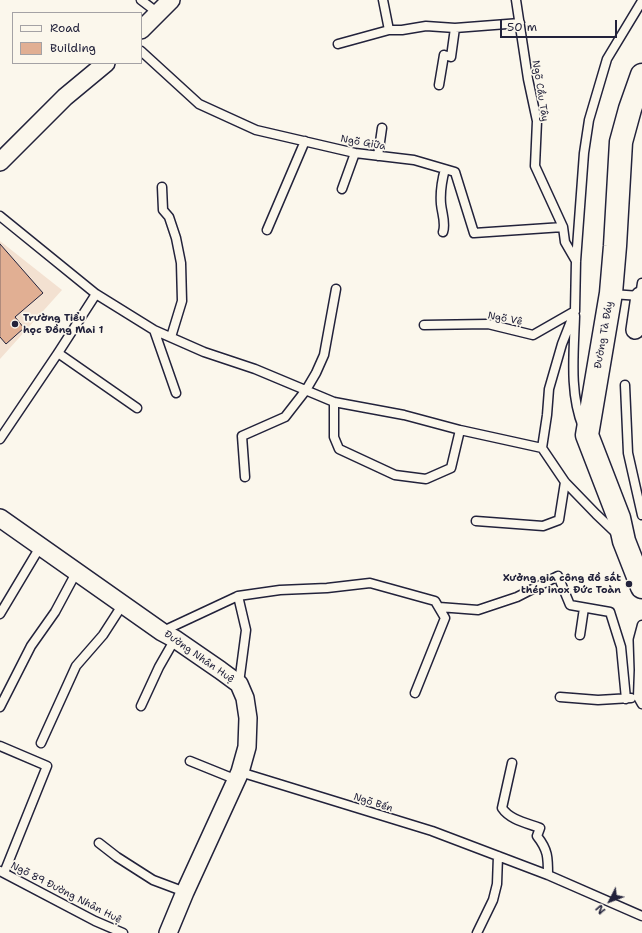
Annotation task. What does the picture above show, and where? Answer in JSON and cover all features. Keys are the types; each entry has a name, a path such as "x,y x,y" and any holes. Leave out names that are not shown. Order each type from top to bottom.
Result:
{"street":[{"path":"142,29 171,0"},
{"path":"0,162 65,98 105,64"},
{"name":"Đường Tà Đáy","path":"587,435 611,294 621,142 630,109 642,75"},
{"path":"635,330 641,299"},
{"path":"587,435 619,518 624,541 642,587"},
{"name":"Đường Nhân Huệ","path":"0,518 220,670 238,684 244,698 248,718 247,747 238,776 168,933"}],"lane":[{"path":"141,0 158,13"},
{"path":"383,0 389,30"},
{"name":"Ngõ Cầu Tây","path":"516,0 528,79 537,121 535,166 563,228 565,242 576,261"},
{"path":"587,435 578,414 574,395 576,261 588,120 608,59 642,1"},
{"path":"338,44 389,30 402,30 426,26 455,28 520,23"},
{"path":"439,85 444,55 451,57 455,28"},
{"name":"Ngõ Giữa","path":"142,52 199,104 256,130 356,153 414,160 455,172 474,232 563,228"},
{"path":"378,156 382,128"},
{"path":"267,230 305,141"},
{"path":"342,189 356,153"},
{"path":"443,232 445,226 441,195 445,169"},
{"path":"162,186 163,210 169,217 176,238 181,263 182,301 171,337"},
{"path":"0,216 96,294 154,330 204,352 255,369 334,402 404,415 460,430 542,448 566,482 624,541"},
{"path":"245,477 242,436 285,417 306,390 324,355 336,289"},
{"path":"0,439 96,294"},
{"path":"611,294 641,299"},
{"path":"542,448 549,388 562,344 575,311"},
{"name":"Ngõ Vệ","path":"424,325 488,324 533,336 575,311"},
{"path":"154,330 176,393"},
{"path":"58,353 137,408"},
{"path":"625,385 628,453 642,515"},
{"path":"334,402 334,437 339,449 395,475 426,479 450,468 460,430"},
{"path":"476,521 543,526 559,520 566,482"},
{"path":"0,614 40,546"},
{"path":"0,707 31,646 55,612 77,571"},
{"path":"439,608 478,610 517,597 558,576 570,605 610,612 621,647 626,699"},
{"path":"141,706 159,667 169,635 238,596 280,590 327,588 370,583 435,601 445,618 415,693"},
{"path":"238,596 246,630 238,684"},
{"path":"41,743 76,666 103,635 123,604"},
{"path":"580,635 584,608"},
{"path":"560,697 598,700 640,700 638,640 642,625"},
{"path":"0,746 47,766 2,872"},
{"name":"Ngõ Bến","path":"190,761 432,831 548,875 642,916"},
{"path":"512,764 502,808 506,814 521,822 540,828 536,836 544,845 547,854 548,875"},
{"path":"99,843 117,857 153,880 185,892"},
{"path":"477,933 493,900 497,884 498,856"},
{"name":"Ngõ 89 Đường Nhân Huệ","path":"2,872 95,921 123,933"}],"shaded area":[{"name":"Trường Tiểu học Đồng Mai 1","path":"0,241 62,290 0,359"}],"building":[{"path":"0,244 43,293 15,317 24,328 6,344 0,337"}],"place":[{"name":"Trường Tiểu học Đồng Mai 1","path":"15,324"},
{"name":"Xưởng gia công đồ sắt thép inox Đức Toàn","path":"629,584"}]}
